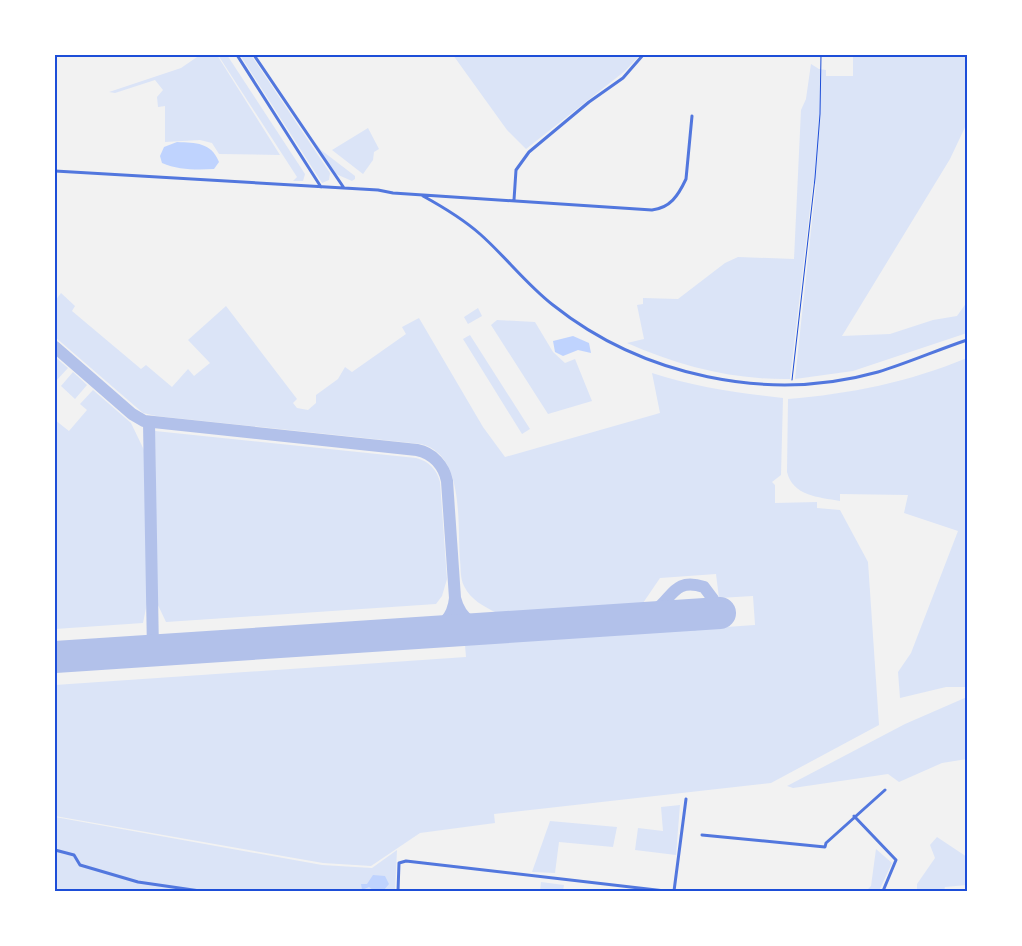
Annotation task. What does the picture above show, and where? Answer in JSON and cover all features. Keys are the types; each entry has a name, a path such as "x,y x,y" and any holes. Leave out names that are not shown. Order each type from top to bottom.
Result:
{"street":[{"path":"237,55 321,188"},
{"path":"254,55 344,188"},
{"path":"514,200 516,170 529,152 589,102 623,78 644,55"},
{"path":"55,171 344,188 420,195 652,210 665,207 673,202 686,179 692,116"},
{"path":"420,195 465,221 506,258 540,294 573,320 612,343 664,365 694,373 744,382 792,384 838,380 877,372 967,340"},
{"path":"702,836 825,848 826,844 854,816 885,790"},
{"path":"674,891 686,799"},
{"path":"854,816 896,860 884,891"},
{"path":"55,850 74,855 80,865 138,882 200,891"},
{"path":"398,891 399,863 406,861 665,891"}],"path":[{"path":"792,384 815,183 820,114 821,55"}],"shaded area":[{"path":"200,55 217,55 280,155 219,154 212,143 200,140 165,142 165,106 158,107 157,97 163,90 155,80 115,93 109,92 181,68"},
{"path":"218,55 227,55 305,174 303,181 293,181 297,177"},
{"path":"240,55 251,55 330,173 329,180 322,183"},
{"path":"453,55 640,55 625,71 526,149 507,130"},
{"path":"853,55 967,55 967,123 950,159 842,336 890,334 933,320 957,316 967,302 967,333 853,371 795,379 816,184 813,183 790,379 748,377 707,370 686,365 627,343 644,339 637,305 643,304 643,298 678,299 725,263 738,257 794,259 801,110 806,99 811,64 819,69 826,70 826,76 853,76"},
{"path":"368,128 379,149 374,152 373,160 363,174 332,150"},
{"path":"308,133 321,150 355,176 355,179 352,181 336,174"},
{"path":"61,293 75,306 72,311 141,369 146,365 172,387 188,369 194,376 210,363 188,340 226,306 297,399 293,403 297,408 308,410 316,403 316,395 338,379 345,367 352,372 406,334 402,327 419,318 483,427 505,457 660,413 652,373 717,389 783,398 781,475 772,482 775,485 775,503 817,502 817,508 840,510 868,562 879,725 771,783 494,814 495,823 420,833 371,866 323,863 55,816 55,685 466,657 465,645 755,625 753,596 719,598 716,574 660,578 643,603 497,613 474,599 463,583 456,492 452,476 445,462 435,451 421,444 156,416 143,413 55,337 55,301"},
{"path":"478,308 482,316 468,324 464,317"},
{"path":"497,320 535,322 553,352 565,363 575,359 592,401 548,414 491,325"},
{"path":"470,335 530,429 522,434 463,339"},
{"path":"55,357 68,368 55,382"},
{"path":"967,358 967,687 946,687 900,698 898,672 911,653 958,531 904,513 908,495 840,494 840,501 801,491 790,480 787,472 788,399 834,394 879,386 923,374"},
{"path":"73,372 87,385 75,399 61,386"},
{"path":"93,390 131,423 144,450 147,603 143,623 55,629 55,420 69,431 87,410 80,404"},
{"path":"155,431 416,458 425,461 435,470 440,482 447,579 442,596 436,604 166,622 157,603"},
{"path":"967,697 967,759 942,763 899,782 888,774 793,788 787,786 905,724"},
{"path":"680,805 676,855 635,850 638,828 663,831 661,807"},
{"path":"55,817 322,865 372,868 397,850 395,891 55,891"},
{"path":"550,821 617,827 613,847 559,842 555,873 532,872"},
{"path":"937,837 967,857 967,885 945,887 944,891 917,891 917,884 935,858 930,845"},
{"path":"876,849 892,863 879,891 866,891 871,886"},
{"path":"541,882 564,885 563,891 540,891"}],"water":[{"path":"177,142 197,143 207,147 216,155 219,162 214,169 181,168 162,163 160,156 164,147"},
{"path":"573,336 589,343 591,353 578,350 563,356 555,352 553,341"},
{"path":"373,875 385,876 389,884 384,890 373,890 369,887 362,890 361,884 367,884"}],"taxiway":[{"path":"55,347 132,414 144,421 417,450 433,457 446,475 455,598 458,606 461,613 471,622 484,627 500,628"},
{"path":"149,423 153,651"},
{"path":"636,619 652,612 675,590 686,585 704,587 713,599 711,615 701,623 690,624 665,617"},
{"path":"423,633 441,625 449,617 455,598"}],"runway":[{"path":"55,657 720,613"}]}
